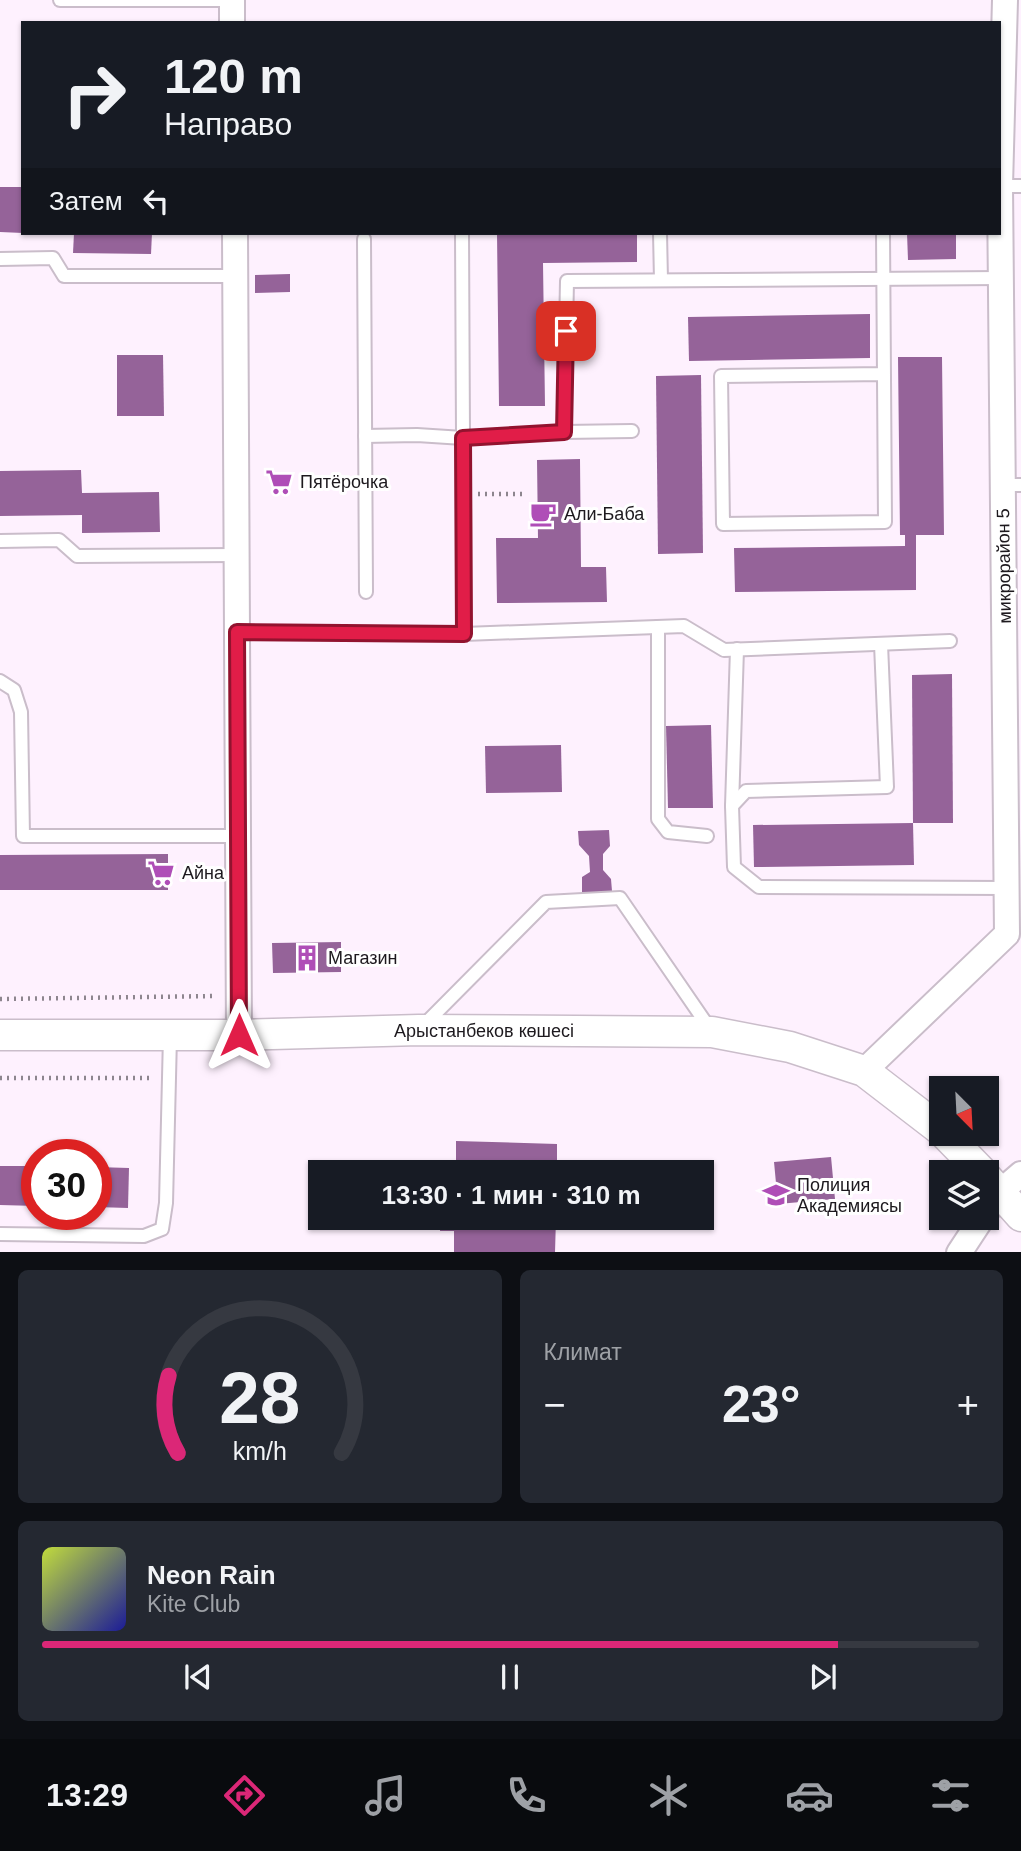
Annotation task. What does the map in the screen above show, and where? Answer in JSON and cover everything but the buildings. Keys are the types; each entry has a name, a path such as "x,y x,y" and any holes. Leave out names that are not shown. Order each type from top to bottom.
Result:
{"street":[{"path":"232,0 232,21"},
{"name":"микрорайон 5","path":"1001,140 1004,0"},
{"path":"235,235 239,1035"},
{"name":"микрорайон 5","path":"864,1071 1014,933 1007,888 1013,751 1008,597 1012,485 1001,235"},
{"name":"Арыстанбеков көшесі","path":"0,1035 239,1035 419,1030 712,1032 790,1047 864,1071 929,1122"},
{"name":"Арыстанбеков көшесі","path":"956,1146 971,1160"},
{"name":"Арыстанбеков көшесі","path":"999,1189 1021,1216"},
{"path":"959,1252 974,1230"}],"lane":[{"path":"60,0 232,0"},
{"path":"1001,186 1021,186"},
{"path":"462,235 464,634"},
{"path":"660,235 661,280"},
{"path":"883,235 884,279 885,522 723,524 721,376 884,374"},
{"path":"364,239 366,592"},
{"path":"0,259 53,258 64,276 236,276"},
{"path":"564,432 567,281 1001,278"},
{"path":"365,436 463,438 632,430"},
{"path":"0,541 59,540 77,556 236,555"},
{"path":"237,632 464,634 684,626 724,649 950,641"},
{"path":"658,627 658,819 668,832 708,836"},
{"path":"732,806 746,791 887,788 881,644"},
{"path":"737,649 732,806 734,867 759,887 1007,888"},
{"path":"0,681 14,690 21,712 23,836 238,836"},
{"path":"419,1030 546,902 620,898 712,1032"},
{"path":"0,1234 144,1236 162,1229 166,1203 170,1035"}],"path":[{"path":"463,493 523,494"},
{"path":"0,999 239,996"},
{"path":"0,1078 169,1078"}],"place":[{"name":"Пятёрочка","path":"279,482"},
{"name":"Али-Баба","path":"543,514"},
{"name":"Айна","path":"161,873"},
{"name":"Магазин","path":"307,958"},
{"name":"Полиция Академиясы","path":"776,1195"}],"route":[{"path":"239,1035 237,632 464,634 463,438 564,432 566,331"}]}
